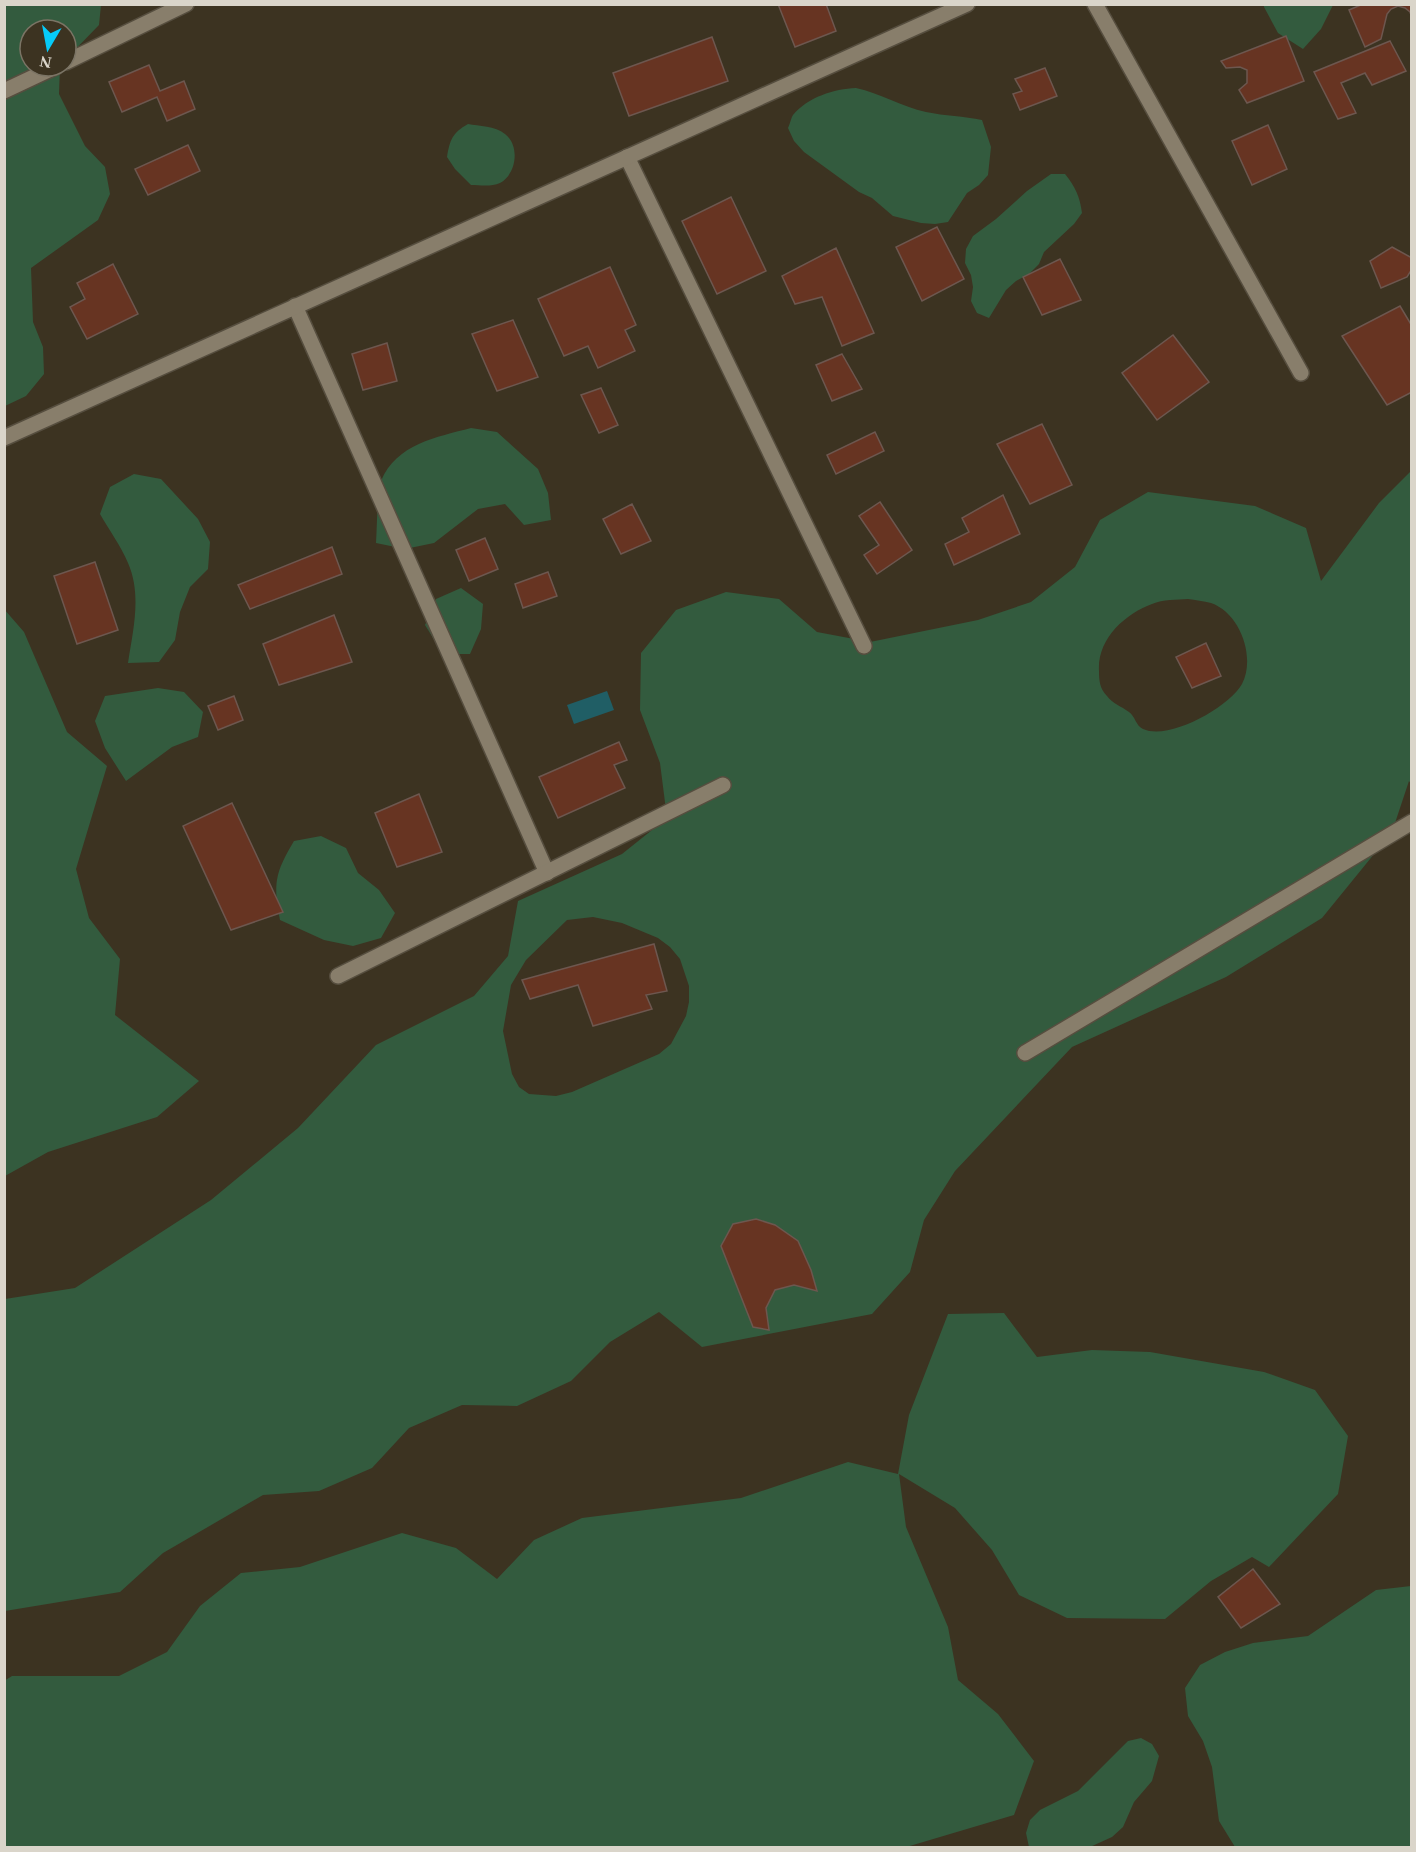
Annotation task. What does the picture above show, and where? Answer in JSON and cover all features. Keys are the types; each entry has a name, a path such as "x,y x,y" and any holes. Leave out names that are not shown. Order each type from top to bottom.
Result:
{"street":[{"path":"78,56 186,4"},
{"path":"4,438 968,4"},
{"path":"1095,4 1301,373"},
{"path":"4,91 32,78"},
{"path":"627,157 864,646"},
{"path":"295,306 547,873"},
{"path":"338,976 723,785"},
{"path":"1025,1053 1412,822"}],"green space":[{"path":"1264,4 1333,5 1321,29 1303,49 1278,33"},
{"path":"4,5 101,5 99,25 78,47 78,18 18,18 18,78 60,78 59,94 85,146 105,167 110,194 98,220 31,268 33,322 43,347 44,374 26,396 5,406"},
{"path":"856,88 917,110 982,120 991,147 988,175 967,193 948,222 921,223 893,216 872,198 859,192 804,152 794,141 788,128 793,115 806,103 822,95"},
{"path":"468,124 497,129 510,139 515,159 510,173 500,183 471,185 447,157 453,138"},
{"path":"1051,174 1065,174 1076,192 1082,213 1074,224 1044,252 1039,264 1006,290 989,318 977,313 971,301 973,287 971,275 965,263 966,249 973,236"},
{"path":"471,428 497,432 538,469 548,493 551,520 524,525 505,504 478,509 434,543 405,549 376,543 380,486 388,468 407,450 419,444"},
{"path":"1411,471 1411,784 1409,781 1392,832 1322,918 1226,977 1072,1047 955,1171 924,1220 910,1272 872,1314 702,1347 659,1312 610,1342 571,1381 517,1406 462,1405 409,1428 372,1468 319,1491 263,1495 163,1553 120,1592 5,1611 5,1299 75,1288 211,1200 298,1128 376,1045 474,996 508,956 518,901 622,854 667,818 660,763 640,710 641,653 676,610 726,592 779,599 817,632 870,642 978,620 1031,602 1075,567 1100,520 1148,492 1255,506 1306,528 1321,581 1379,503","holes":["1188,599 1211,603 1230,616 1243,637 1246,649 1246,673 1235,693 1212,712 1168,730 1143,729 1131,714 1112,701 1103,691 1099,671 1103,648 1115,629 1142,608 1161,601","593,917 622,923 658,938 670,947 680,959 689,986 686,1016 671,1044 659,1054 572,1092 556,1096 529,1094 519,1087 512,1074 503,1031 511,985 526,960 567,920"]},
{"path":"134,474 161,479 198,519 210,542 208,569 190,587 180,612 175,640 159,662 128,663 134,625 135,587 125,557 100,514 110,487"},
{"path":"461,588 483,604 481,629 470,654 443,654 425,625 436,599"},
{"path":"4,609 24,632 67,732 107,766 76,869 89,918 120,959 115,1015 199,1081 157,1117 48,1152 5,1176"},
{"path":"158,688 184,692 203,712 198,737 172,747 126,781 105,748 95,721 105,696"},
{"path":"321,836 346,848 358,873 379,890 395,913 381,938 353,946 324,940 280,920 276,887 279,870 294,841"},
{"path":"1004,1313 1037,1357 1092,1350 1150,1352 1264,1372 1315,1390 1348,1436 1338,1494 1269,1567 1252,1557 1211,1581 1165,1619 1067,1618 1019,1595 992,1550 955,1508 899,1474 906,1527 948,1627 958,1680 998,1714 1034,1761 1014,1815 903,1848 5,1847 4,1681 12,1676 119,1676 167,1652 200,1606 241,1573 300,1567 402,1533 456,1548 497,1579 534,1540 582,1518 741,1498 848,1462 898,1474 909,1415 948,1314"},
{"path":"1411,1586 1411,1847 1235,1847 1219,1821 1212,1767 1203,1741 1188,1716 1185,1688 1200,1665 1225,1652 1253,1643 1308,1636 1376,1590"},
{"path":"1141,1738 1152,1744 1159,1756 1152,1781 1134,1802 1123,1827 1112,1837 1090,1847 1029,1847 1026,1833 1030,1820 1040,1810 1078,1791 1128,1741"}],"water":[{"path":"607,691 614,710 574,724 567,705"}],"building":[{"path":"778,4 826,4 836,31 795,47"},
{"path":"1363,4 1412,4 1412,18 1410,12 1405,8 1398,6 1391,9 1387,14 1381,39 1365,47 1349,10"},
{"path":"1286,36 1304,81 1247,103 1239,90 1247,83 1247,70 1240,67 1226,68 1221,61"},
{"path":"712,37 728,81 629,116 613,73"},
{"path":"1390,41 1406,71 1372,85 1365,73 1341,83 1356,113 1338,119 1314,72"},
{"path":"149,65 160,91 184,81 195,109 167,121 157,97 122,112 109,82"},
{"path":"1045,68 1057,96 1020,110 1013,94 1022,91 1015,79"},
{"path":"1268,125 1287,169 1252,185 1232,141"},
{"path":"188,145 200,171 148,195 135,169"},
{"path":"731,197 766,271 717,294 682,221"},
{"path":"937,227 964,279 922,301 896,247"},
{"path":"1392,247 1412,258 1412,269 1407,277 1381,288 1370,261"},
{"path":"836,248 874,333 842,346 822,297 795,304 782,276"},
{"path":"1060,259 1081,300 1042,315 1023,277"},
{"path":"113,264 138,314 87,339 70,307 85,299 77,283"},
{"path":"610,267 636,325 625,330 635,351 598,368 588,346 564,356 538,299"},
{"path":"1400,306 1412,326 1412,392 1387,405 1342,336"},
{"path":"513,320 538,377 497,391 472,334"},
{"path":"1173,335 1209,382 1157,420 1122,373"},
{"path":"387,343 397,381 363,390 352,354"},
{"path":"842,354 862,389 832,401 816,365"},
{"path":"601,388 618,425 599,433 581,395"},
{"path":"1042,424 1072,485 1030,504 997,444"},
{"path":"875,432 884,451 836,474 827,455"},
{"path":"1003,495 1020,534 954,565 945,544 969,532 962,518"},
{"path":"880,502 912,550 877,574 864,555 879,545 859,516"},
{"path":"632,504 651,541 621,554 603,519"},
{"path":"485,538 498,569 469,581 456,550"},
{"path":"332,547 342,574 250,609 238,585"},
{"path":"95,562 118,630 77,644 54,576"},
{"path":"548,572 557,596 523,608 515,584"},
{"path":"334,615 352,662 279,685 263,644"},
{"path":"1206,643 1221,676 1192,688 1176,657"},
{"path":"234,696 243,720 218,730 208,706"},
{"path":"619,742 627,760 614,765 625,788 558,818 539,777"},
{"path":"419,794 442,852 397,867 375,813"},
{"path":"232,803 283,912 231,930 183,826"},
{"path":"654,944 667,991 646,995 652,1009 593,1026 578,985 530,999 522,980"},
{"path":"756,1219 775,1225 798,1241 811,1270 817,1291 794,1285 775,1290 766,1308 769,1330 753,1327 721,1246 733,1224"},
{"path":"1253,1569 1280,1604 1241,1628 1218,1597"}]}
